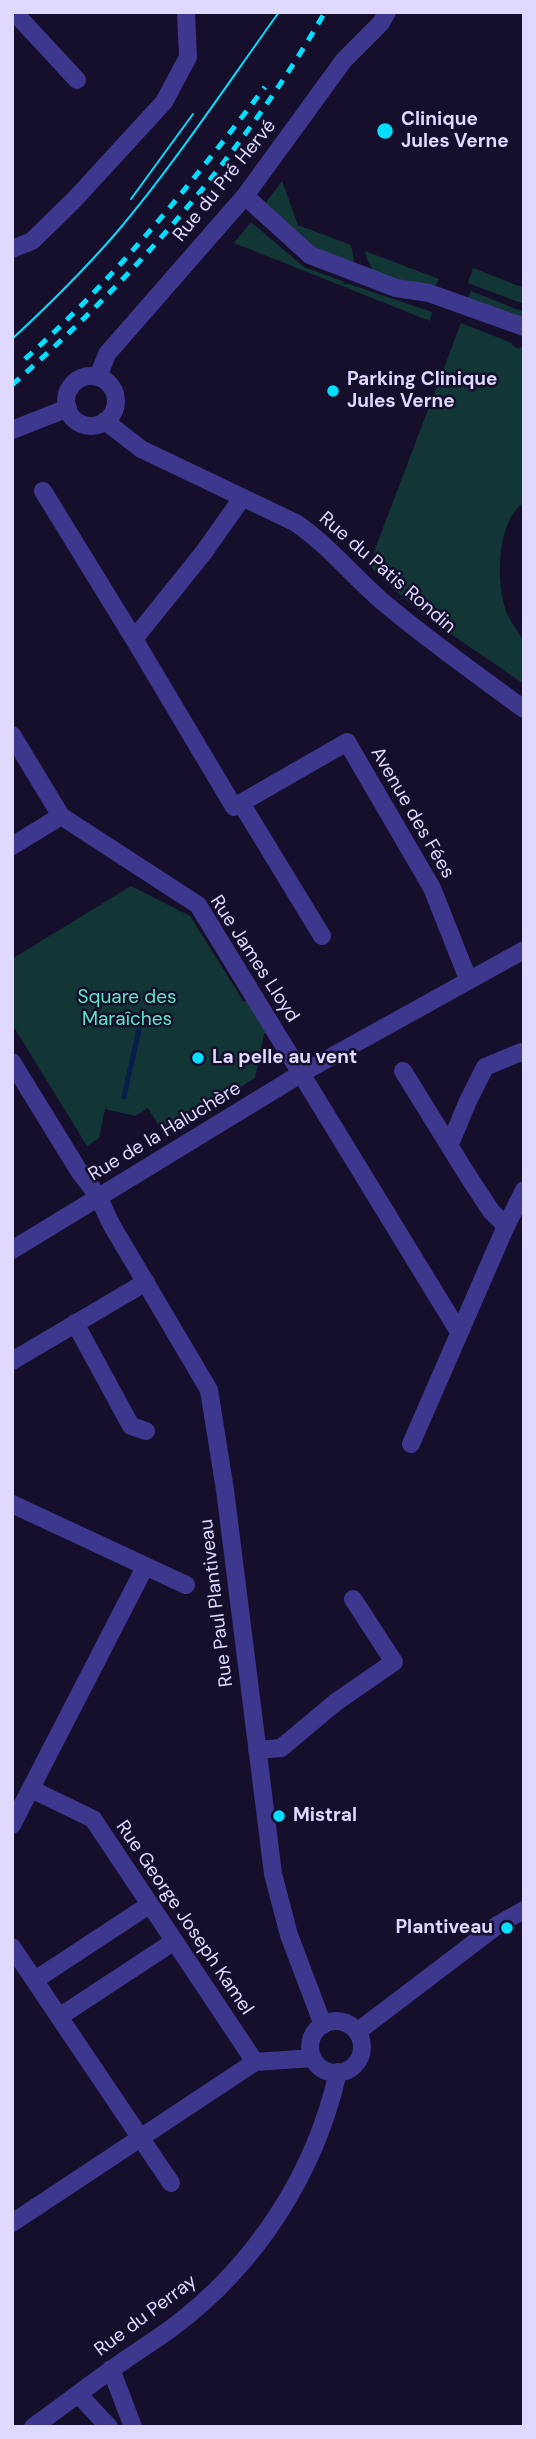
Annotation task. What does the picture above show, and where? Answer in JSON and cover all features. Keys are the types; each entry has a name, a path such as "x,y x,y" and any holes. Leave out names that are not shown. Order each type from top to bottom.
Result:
{"street":[{"path":"14,12 77,80"},
{"path":"12,249 32,241 163,102 188,57 186,12"},
{"name":"Rue du Pré Hervé","path":"98,377 107,354 245,196 344,60 381,23 387,12"},
{"path":"245,196 310,255 396,288 429,293 524,327"},
{"path":"98,377 110,385 115,395 114,410 105,421 96,425 85,425 73,417 68,408 67,396 72,386 81,379 98,377"},
{"path":"12,430 68,408"},
{"name":"Rue du Patis Rondin","path":"105,421 141,449 296,523 410,624 524,709"},
{"path":"43,491 234,807 241,803 322,936"},
{"path":"134,639 204,552 242,498"},
{"name":"Rue James Lloyd","path":"12,735 61,816 198,905 459,1332"},
{"name":"Avenue des Fées","path":"241,803 347,742 432,888 468,979"},
{"path":"12,846 61,816"},
{"name":"Rue de la Haluchère","path":"12,1250 302,1073 524,950"},
{"path":"450,1144 485,1067 524,1053"},
{"name":"Rue Paul Plantiveau","path":"12,1062 79,1171 98,1196 111,1224 209,1390 225,1490 273,1874 289,1935 323,2025"},
{"path":"403,1071 491,1211 506,1226"},
{"path":"411,1444 524,1190"},
{"path":"12,1361 146,1282"},
{"path":"75,1323 131,1426 146,1431"},
{"path":"12,1504 186,1585"},
{"path":"12,1825 145,1567"},
{"path":"257,1750 281,1748 336,1702 394,1662 353,1599"},
{"name":"Rue George Joseph Kamel","path":"32,1789 93,1819 255,2062"},
{"path":"35,1980 149,1905"},
{"path":"357,2032 499,1924 524,1910"},
{"path":"60,2017 173,1942"},
{"path":"12,1947 171,2183"},
{"path":"341,2022 357,2032 362,2045 359,2058 351,2068 338,2072 323,2069 313,2058 312,2038 323,2025 341,2022"},
{"path":"12,2223 255,2062 313,2058"},
{"name":"Rue du Perray","path":"33,2427 193,2311 241,2265 284,2206 307,2162 325,2122 338,2072"},
{"path":"111,2369 133,2427"},
{"path":"78,2394 109,2427"}],"green space":[{"path":"282,181 298,225 351,245 355,266 313,250 264,205"},
{"path":"251,222 304,267 345,282 344,284 432,312 430,321 234,243"},
{"path":"365,251 439,279 434,288 375,274"},
{"path":"473,268 524,288 524,304 468,283"},
{"path":"471,291 524,312 524,323 467,301"},
{"path":"461,323 512,343 519,349 524,348 524,502 508,523 503,538 500,569 506,611 524,645 524,684 423,614 369,565"},
{"name":"Square des Maraîches","path":"131,886 190,916 244,1002 251,998 272,1029 264,1034 255,1078 164,1134 148,1108 135,1116 105,1109 99,1138 87,1146 12,1024 12,959"}],"waterway":[{"path":"140,1024 141,1019"},
{"path":"124,1097 139,1030"}],"tram line":[{"path":"12,339 79,274 117,232 200,124 279,12"},
{"path":"131,199 193,114"}],"railway":[{"path":"12,385 101,301 184,211 259,115 325,12"},
{"path":"25,359 122,263 210,159 265,87"}],"place":[{"name":"Clinique Jules Verne","path":"385,131"},
{"name":"Parking Clinique Jules Verne","path":"333,391"},
{"name":"La pelle au vent","path":"198,1058"},
{"name":"Mistral","path":"279,1816"},
{"name":"Plantiveau","path":"507,1928"}]}
